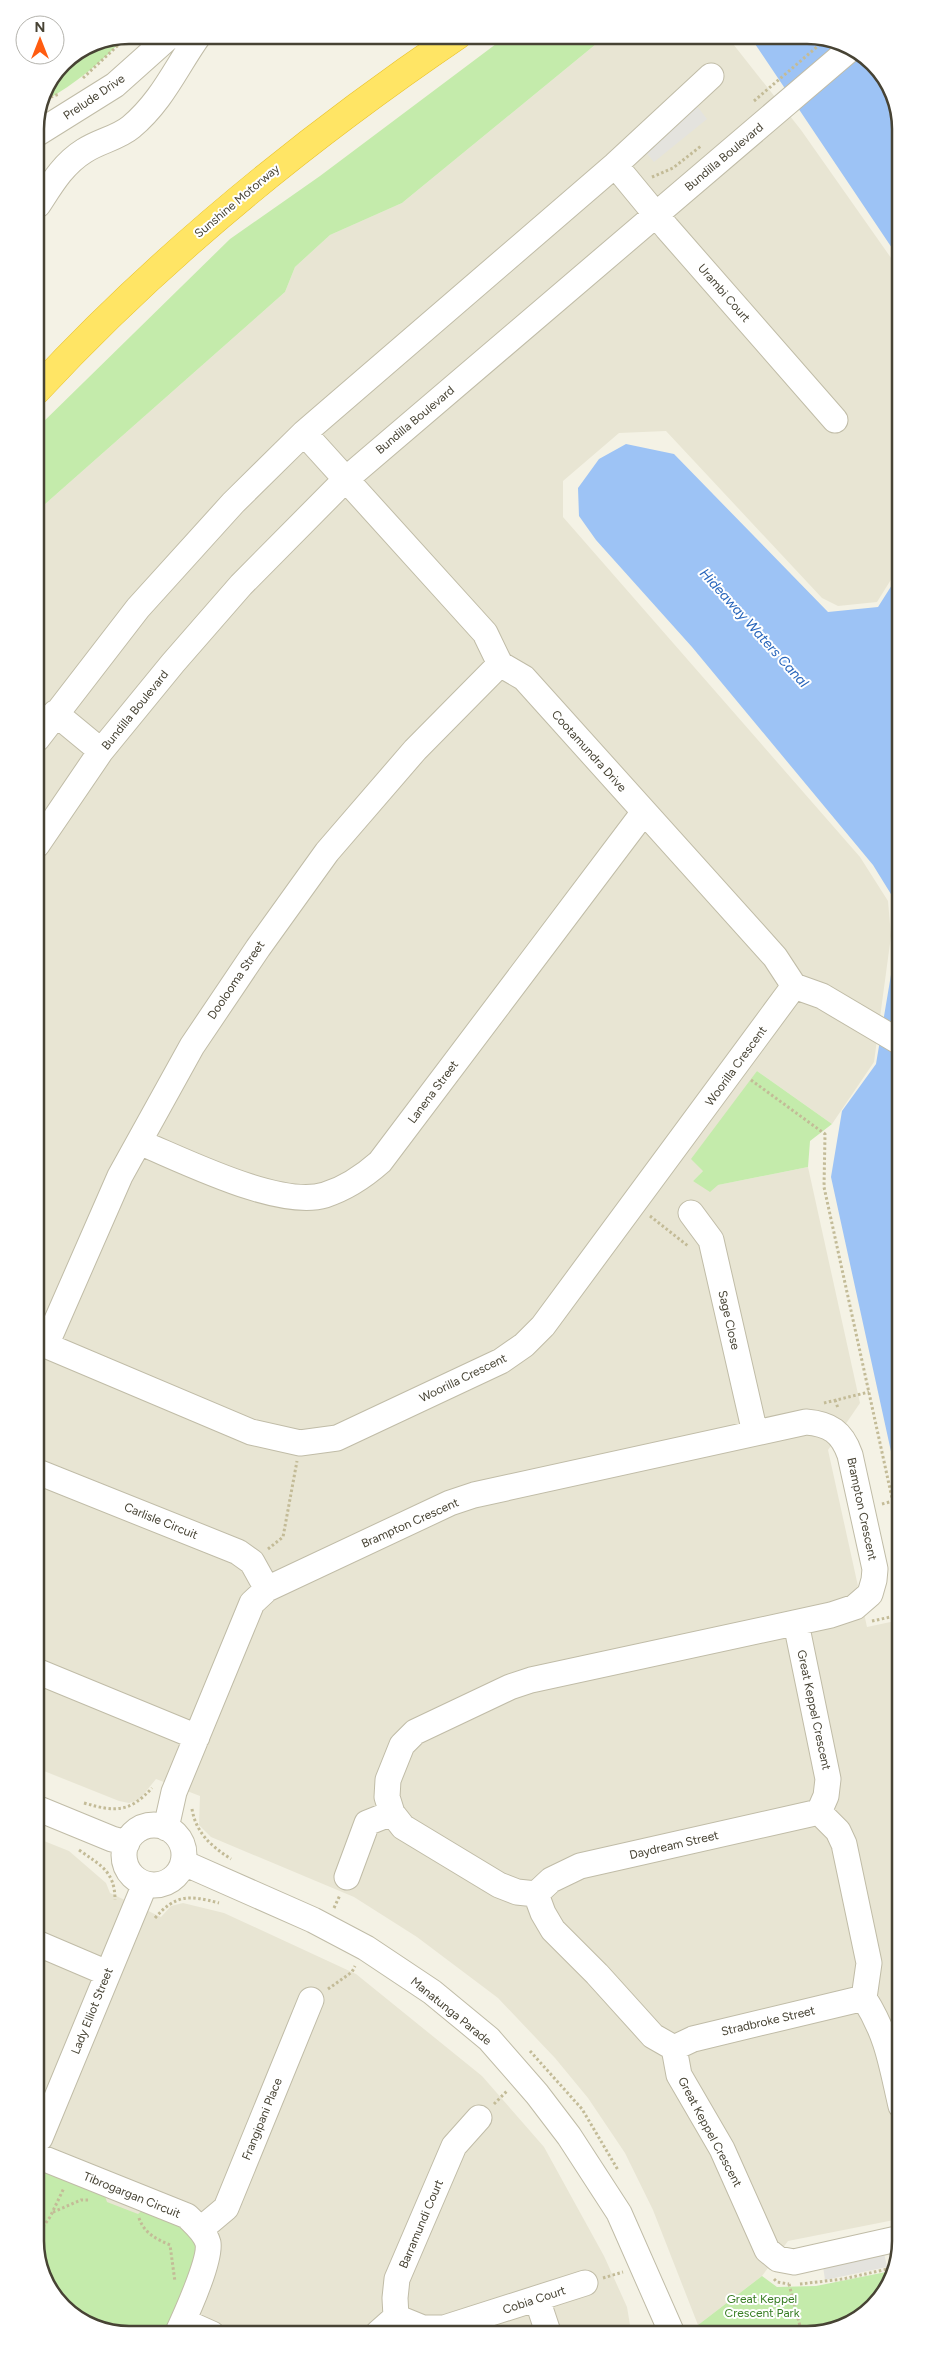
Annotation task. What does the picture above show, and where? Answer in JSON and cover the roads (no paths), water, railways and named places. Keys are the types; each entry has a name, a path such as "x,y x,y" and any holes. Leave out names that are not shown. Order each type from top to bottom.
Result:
{"highway":[{"name":"Sunshine Motorway","path":"44,383 125,300 255,184 375,93 445,44"}],"street":[{"name":"Prelude Drive","path":"44,129 115,86 162,44"},
{"path":"44,192 64,166 84,150 130,128 149,110 178,71 194,44"},
{"name":"Bundilla Boulevard","path":"44,835 102,751 173,663 241,585 345,480 846,53"},
{"path":"44,728 138,608 233,503 304,433 615,165 711,76"},
{"name":"Urambi Court","path":"615,165 656,215 835,420"},
{"path":"304,433 485,633 500,664"},
{"name":"Cootamundra Drive","path":"500,664 524,678 775,957 794,986"},
{"name":"Doolooma Street","path":"44,1340 120,1176 192,1046 258,948 327,852 415,750 500,664"},
{"path":"55,713 102,751"},
{"name":"Lanena Street","path":"139,1142 259,1191 288,1197 323,1196 356,1183 380,1162 644,812"},
{"path":"794,986 822,996 892,1038"},
{"name":"Woorilla Crescent","path":"44,1345 251,1432 300,1443 337,1438 502,1361 524,1345 543,1326 794,986"},
{"name":"Sage Close","path":"691,1213 711,1240 755,1433"},
{"name":"Brampton Crescent","path":"166,1828 174,1792 252,1603 267,1590 450,1503 474,1495 806,1422 822,1424 833,1429 845,1441 875,1569 870,1594 855,1607 796,1623 530,1680 510,1687 415,1732 402,1745 388,1780 387,1796 392,1813"},
{"name":"Carlisle Circuit","path":"44,1474 238,1552 252,1562 267,1590"},
{"name":"Great Keppel Crescent","path":"796,1623 828,1779 826,1796 819,1812"},
{"path":"44,1674 197,1737"},
{"path":"44,1811 112,1839 127,1843"},
{"path":"819,1812 838,1831 844,1844 869,1963 864,1998 878,2020 886,2038 892,2065"},
{"name":"Daydream Street","path":"536,1894 551,1880 580,1866 819,1812"},
{"path":"348,1877 367,1823 392,1813 403,1827 499,1885 518,1892 536,1894 552,1930 597,1974 653,2036 674,2048"},
{"path":"150,1825 166,1828 178,1836 183,1844 184,1863 173,1879 164,1884 145,1884 129,1872 125,1863 124,1852 127,1843 132,1834 140,1828 150,1825"},
{"name":"Manatunga Parade","path":"184,1863 313,1920 366,1948 432,1992 489,2039 509,2085 569,2136 619,2213 668,2326"},
{"name":"Lady Elliot Street","path":"44,2128 145,1884"},
{"path":"44,1946 107,1973"},
{"name":"Stradbroke Street","path":"674,2048 693,2039 864,1998"},
{"name":"Frangipani Place","path":"201,2229 226,2208 311,2000"},
{"name":"Great Keppel Crescent","path":"674,2048 679,2075 722,2149 767,2250 778,2259 794,2262 892,2240"},
{"name":"Barramundi Court","path":"387,2325 395,2298 398,2279 454,2146 479,2118"},
{"name":"Tibrogargan Circuit","path":"44,2159 187,2216 201,2229"},
{"path":"174,2325 206,2262 208,2244 201,2229"},
{"name":"Cobia Court","path":"450,2326 585,2283"},
{"path":"537,2299 546,2326"},
{"name":"Manatunga Parade","path":"659,2307 660,2326"}],"water":[{"path":"755,44 824,45 850,55 875,77 888,101 891,112 892,248"},
{"name":"Hideaway Waters Canal","path":"626,444 674,454 828,612 878,607 892,585 892,896 873,865 692,647 596,540 579,516 578,488 599,459"},
{"path":"892,969 892,1456 831,1177 842,1111 876,1064"}],"park label":[{"name":"Great Keppel Crescent Park","path":"762,2306"}]}
